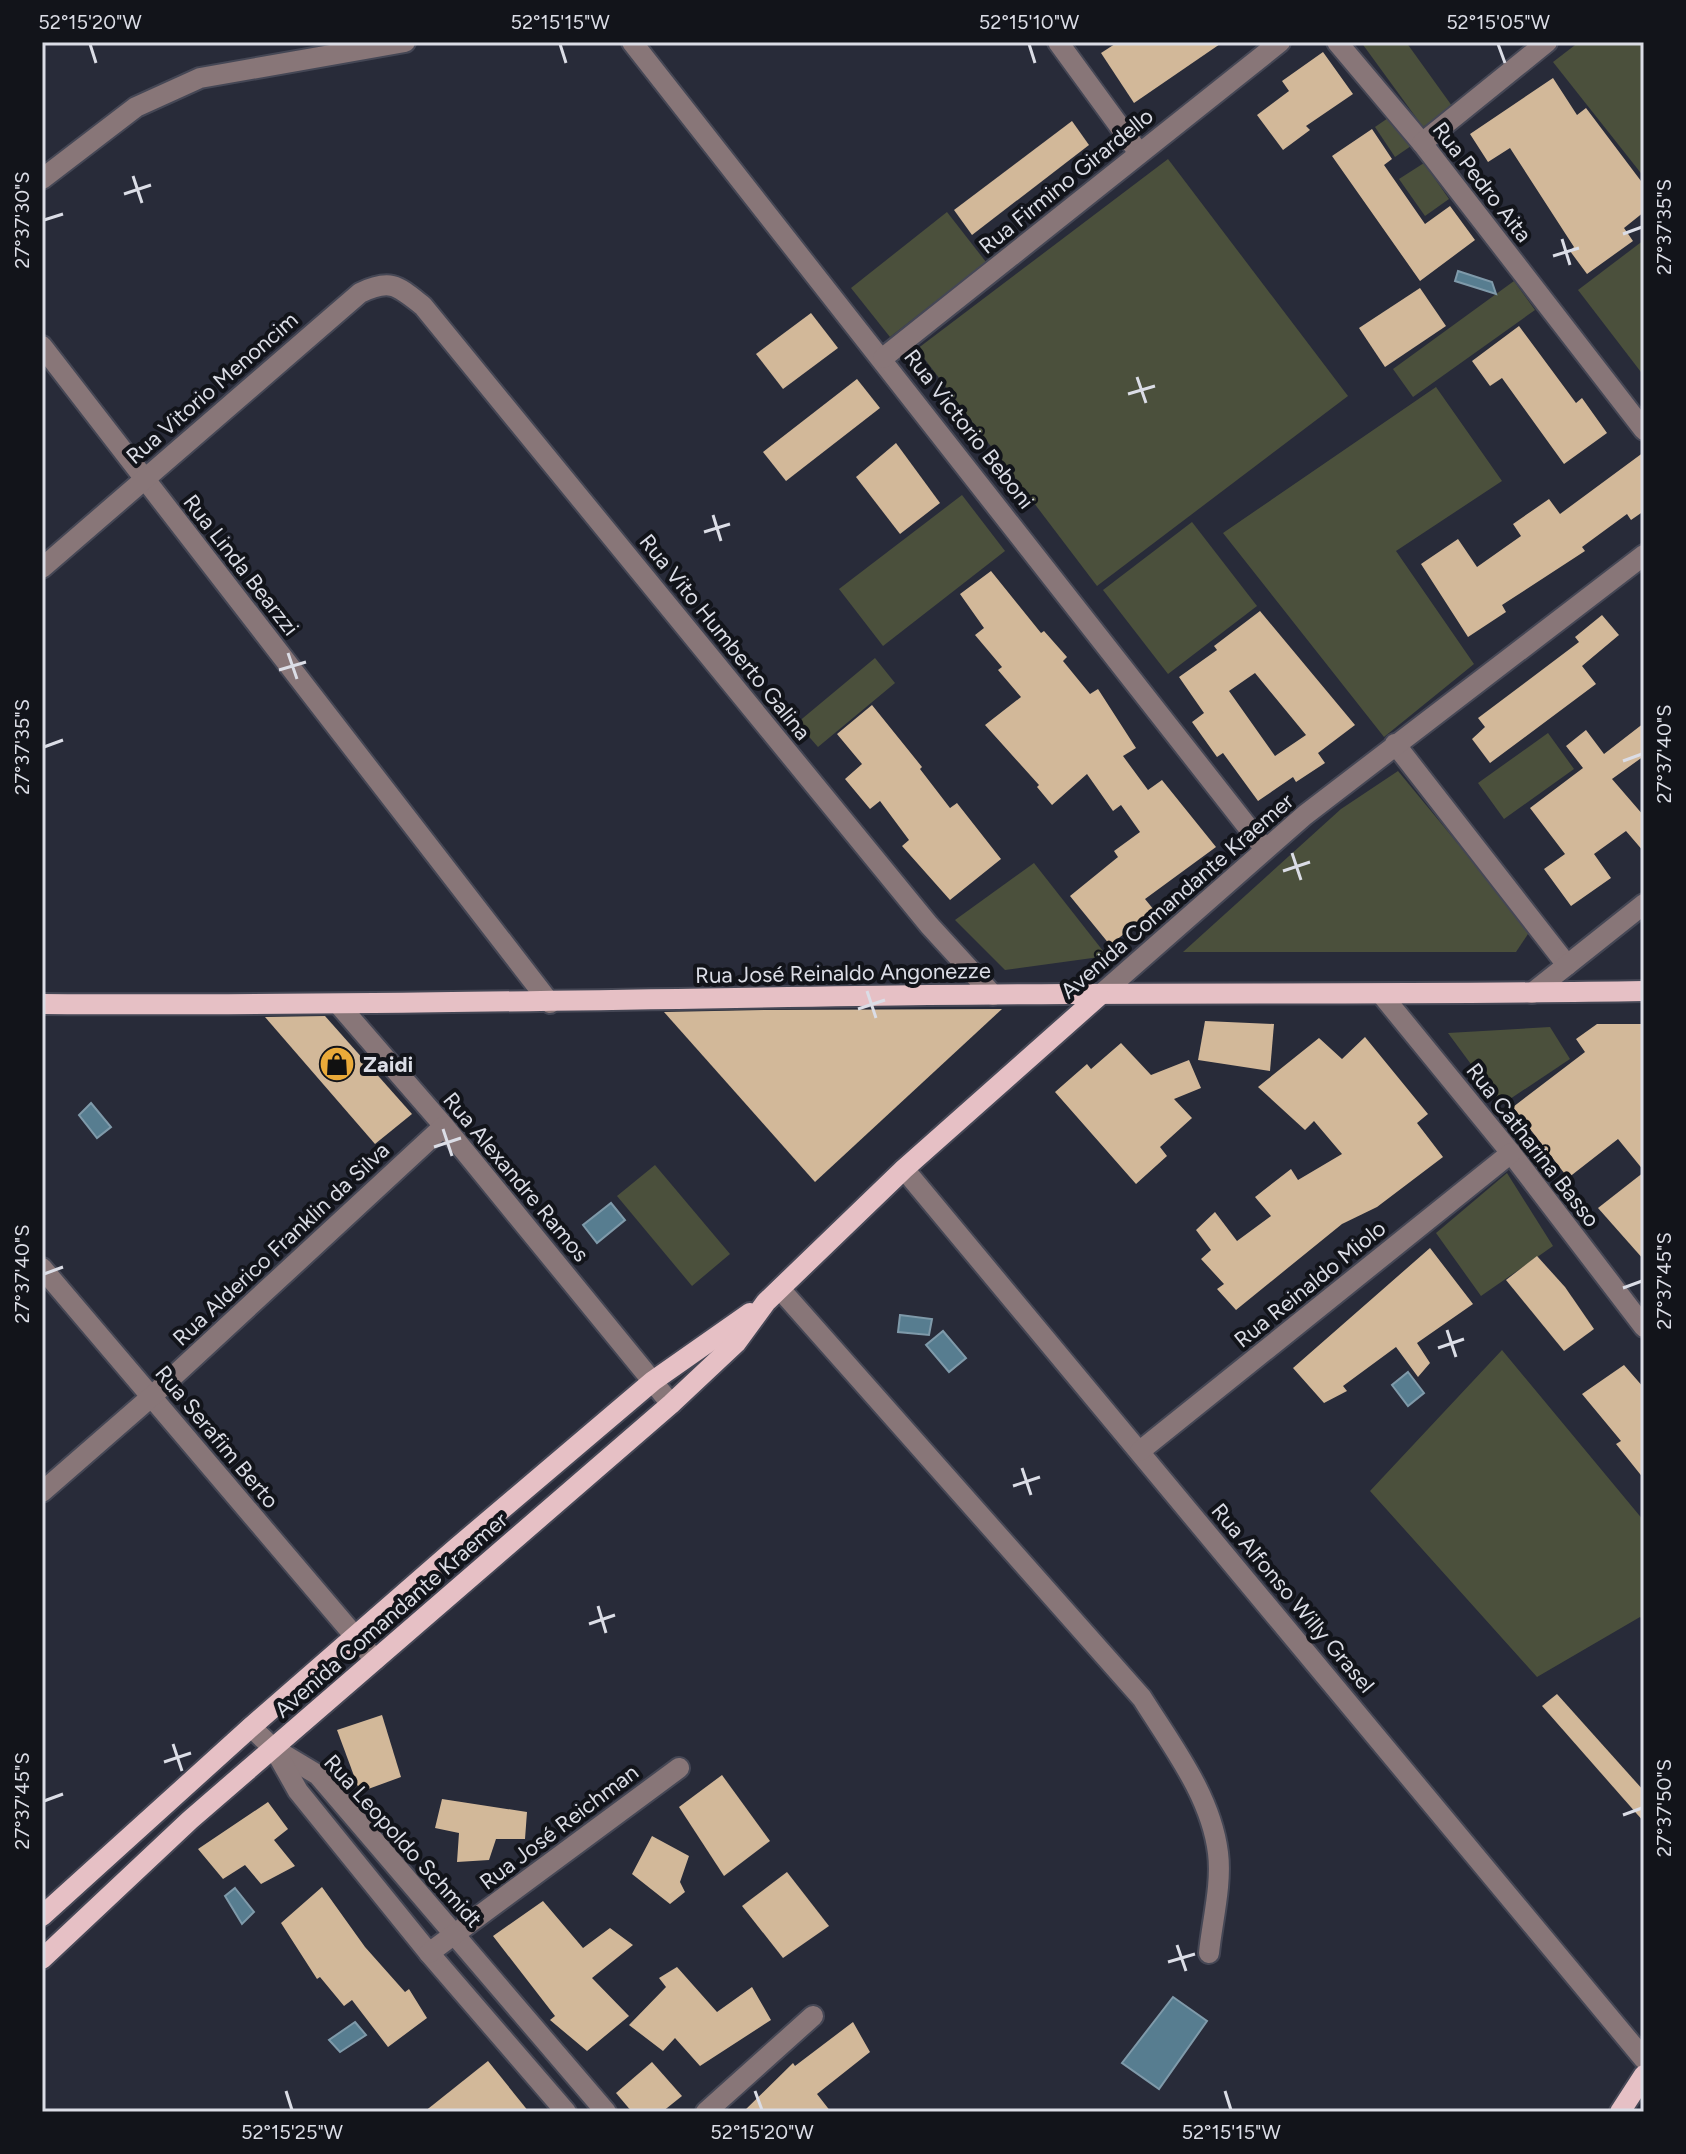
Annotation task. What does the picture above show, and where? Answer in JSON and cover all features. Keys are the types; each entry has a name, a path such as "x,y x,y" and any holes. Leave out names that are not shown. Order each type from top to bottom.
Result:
{"main road":[{"name":"Rua José Reinaldo Angonezze","path":"42,1004 340,1006 993,995 1644,991"},
{"name":"Avenida Comandante Kraemer","path":"42,1916 251,1727 455,1549 566,1458 653,1381 773,1295 904,1169 1099,996"},
{"name":"Avenida Comandante Kraemer","path":"42,1959 190,1820 671,1404 736,1343 773,1295"},
{"path":"566,1458 584,1478"},
{"path":"455,1549 477,1573"},
{"path":"171,1799 190,1820"},
{"path":"1620,2112 1644,2075"}],"street":[{"path":"42,179 136,107 200,78 405,42"},
{"name":"Rua Victorio Beboni","path":"632,42 883,358 1265,849"},
{"path":"1058,42 1139,153"},
{"name":"Rua Firmino Girardello","path":"883,358 1280,42"},
{"name":"Rua Pedro Aita","path":"1337,42 1422,143 1644,430"},
{"path":"1422,143 1547,42"},
{"name":"Rua Vitorio Menoncim","path":"42,568 360,293 379,284 398,286 423,306"},
{"name":"Rua Vito Humberto Galina","path":"423,306 929,925 993,995"},
{"name":"Rua Linda Bearzzi","path":"42,346 143,480 473,898 550,1003"},
{"name":"Avenida Comandante Kraemer","path":"1099,996 1265,849 1395,744 1644,555"},
{"path":"1395,744 1567,965"},
{"path":"1532,993 1644,904"},
{"name":"Rua Catharina Basso","path":"1382,995 1511,1153 1644,1327"},
{"name":"Rua Alexandre Ramos","path":"340,1006 444,1126 671,1404"},
{"name":"Rua Alderico Franklin da Silva","path":"42,1492 151,1397 444,1126"},
{"name":"Rua Reinaldo Miolo","path":"1140,1451 1511,1153"},
{"name":"Rua Alfonso Willy Grasel","path":"904,1169 1644,2059"},
{"name":"Rua Serafim Berto","path":"42,1268 375,1660"},
{"path":"773,1295 1142,1698 1186,1767 1203,1802 1218,1854 1209,1953"},
{"path":"251,1727 273,1748"},
{"name":"Rua Leopoldo Schmidt","path":"273,1748 318,1775 606,2112"},
{"name":"Rua Leopoldo Schmidt","path":"273,1748 298,1791 429,1953 566,2112"},
{"name":"Rua José Reichman","path":"429,1953 679,1768"},
{"path":"706,2112 813,2016"}],"green space":[{"path":"1361,42 1406,42 1452,106 1423,127"},
{"path":"1579,42 1644,42 1644,177 1553,62"},
{"path":"1391,116 1411,146 1395,157 1375,127"},
{"path":"1168,159 1348,396 1097,586 917,349"},
{"path":"1424,163 1449,199 1425,216 1399,179"},
{"path":"947,212 986,262 890,337 851,288"},
{"path":"1644,240 1644,376 1578,290"},
{"path":"1514,281 1535,310 1413,397 1393,369"},
{"path":"1436,387 1502,481 1396,551 1474,664 1384,737 1223,533"},
{"path":"962,495 1005,551 883,646 839,589"},
{"path":"1192,522 1257,606 1168,674 1103,590"},
{"path":"875,658 895,683 818,747 797,723"},
{"path":"1548,733 1574,769 1504,819 1478,783"},
{"path":"1398,771 1530,931 1516,952 1183,952 1341,809"},
{"path":"1034,863 1107,956 1005,970 955,920"},
{"path":"1550,1027 1570,1059 1501,1105 1448,1033"},
{"path":"655,1165 730,1254 692,1286 617,1196"},
{"path":"1507,1173 1553,1246 1481,1296 1436,1233"},
{"path":"1502,1350 1644,1521 1644,1621 1640,1617 1537,1677 1370,1491"}],"water":[{"path":"1458,271 1492,282 1496,294 1455,281"},
{"path":"91,1103 111,1127 97,1138 79,1115"},
{"path":"611,1203 625,1220 597,1243 583,1225"},
{"path":"900,1315 932,1319 929,1335 898,1332"},
{"path":"943,1331 966,1358 949,1372 926,1345"},
{"path":"1408,1372 1424,1393 1408,1406 1392,1385"},
{"path":"235,1888 254,1912 242,1924 225,1896"},
{"path":"1173,1997 1207,2021 1159,2089 1122,2063"},
{"path":"355,2022 366,2035 340,2052 329,2040"}],"building":[{"path":"1118,42 1223,42 1134,103 1101,53"},
{"path":"1323,52 1353,94 1306,126 1310,130 1283,150 1257,115 1289,91 1282,81"},
{"path":"1553,78 1577,115 1586,108 1644,185 1644,212 1624,228 1633,241 1587,274 1570,251 1574,247 1510,148 1488,162 1470,134"},
{"path":"1072,121 1089,145 972,235 954,210"},
{"path":"1372,129 1392,159 1384,165 1425,224 1450,206 1475,240 1420,281 1332,156"},
{"path":"1420,288 1446,326 1385,367 1359,328"},
{"path":"811,313 838,348 783,389 756,354"},
{"path":"1519,326 1576,403 1582,398 1607,433 1564,464 1502,378 1490,386 1472,361"},
{"path":"857,379 880,408 786,481 763,452"},
{"path":"896,443 940,503 900,534 856,477"},
{"path":"1644,452 1644,511 1631,520 1627,514 1582,547 1585,551 1502,605 1506,612 1468,637 1421,564 1458,539 1477,567 1521,536 1513,524 1549,499 1560,514"},
{"path":"991,571 1041,633 1044,631 1067,657 1063,661 1090,694 1098,689 1136,748 1123,756 1148,790 1162,780 1216,847 1145,899 1154,910 1110,945 1070,896 1118,857 1114,851 1140,832 1121,805 1113,811 1087,774 1052,805 1037,787 1039,785 985,725 1021,697 998,670 1002,667 975,635 984,628 960,594"},
{"path":"1260,611 1355,725 1318,753 1325,763 1296,782 1293,777 1258,801 1223,753 1217,757 1192,722 1204,713 1179,677 1217,650 1214,646","holes":["1255,673 1306,735 1275,756 1229,691"]},
{"path":"1602,615 1619,635 1582,666 1596,684 1490,763 1472,739 1485,727 1478,718 1579,642 1575,637"},
{"path":"872,705 922,767 920,769 950,808 957,803 1001,859 950,900 902,846 909,840 880,801 870,809 845,779 862,764 837,734"},
{"path":"1644,723 1644,756 1612,779 1644,816 1644,852 1626,831 1594,854 1611,878 1571,906 1544,869 1565,854 1530,808 1583,768 1566,746 1586,730 1604,754"},
{"path":"1002,1009 815,1182 664,1012 765,1010"},
{"name":"Zaidi","path":"325,1016 412,1114 375,1144 265,1017"},
{"path":"1205,1021 1274,1024 1270,1071 1198,1060"},
{"path":"1597,1024 1644,1024 1644,1171 1618,1139 1568,1178 1513,1107 1585,1052 1576,1039"},
{"path":"1365,1037 1428,1114 1417,1123 1443,1157 1377,1207 1342,1224 1236,1310 1217,1289 1224,1284 1201,1259 1211,1250 1196,1230 1215,1212 1237,1241 1271,1216 1255,1197 1291,1169 1298,1180 1342,1154 1314,1121 1305,1130 1258,1087 1319,1038 1342,1059"},
{"path":"1121,1043 1151,1075 1189,1060 1201,1088 1174,1099 1192,1118 1160,1147 1167,1156 1136,1184 1055,1092 1087,1064 1091,1069"},
{"path":"1644,1172 1644,1260 1598,1208"},
{"path":"1430,1248 1473,1304 1417,1343 1430,1363 1418,1377 1396,1347 1343,1386 1347,1391 1324,1403 1293,1368"},
{"path":"1537,1256 1565,1287 1594,1329 1564,1351 1506,1280"},
{"path":"1624,1365 1644,1388 1644,1479 1616,1444 1621,1441 1582,1394"},
{"path":"1557,1694 1644,1791 1644,1822 1542,1706"},
{"path":"382,1715 401,1777 360,1792 337,1730"},
{"path":"722,1775 770,1841 724,1876 679,1807"},
{"path":"442,1799 527,1812 525,1839 496,1839 489,1860 457,1862 459,1833 435,1828"},
{"path":"268,1802 288,1829 274,1840 295,1866 261,1884 245,1865 223,1879 198,1849"},
{"path":"652,1836 689,1856 680,1882 685,1892 670,1904 632,1874"},
{"path":"787,1872 829,1926 783,1958 742,1906"},
{"path":"322,1887 365,1947 405,1992 409,1989 427,2018 388,2047 352,2000 344,2006 320,1977 317,1979 281,1923"},
{"path":"543,1901 583,1948 610,1928 633,1945 592,1978 629,2016 587,2051 550,2020 555,2016 493,1936"},
{"path":"677,1967 717,2012 752,1987 771,2020 700,2066 675,2038 663,2051 629,2025 666,1987 659,1978"},
{"path":"853,2022 870,2052 817,2094 831,2112 743,2112 793,2063 795,2066"},
{"path":"488,2061 529,2112 424,2112"},
{"path":"652,2062 682,2096 662,2112 632,2112 616,2093"}],"place":[{"name":"Zaidi","path":"337,1064"}]}
